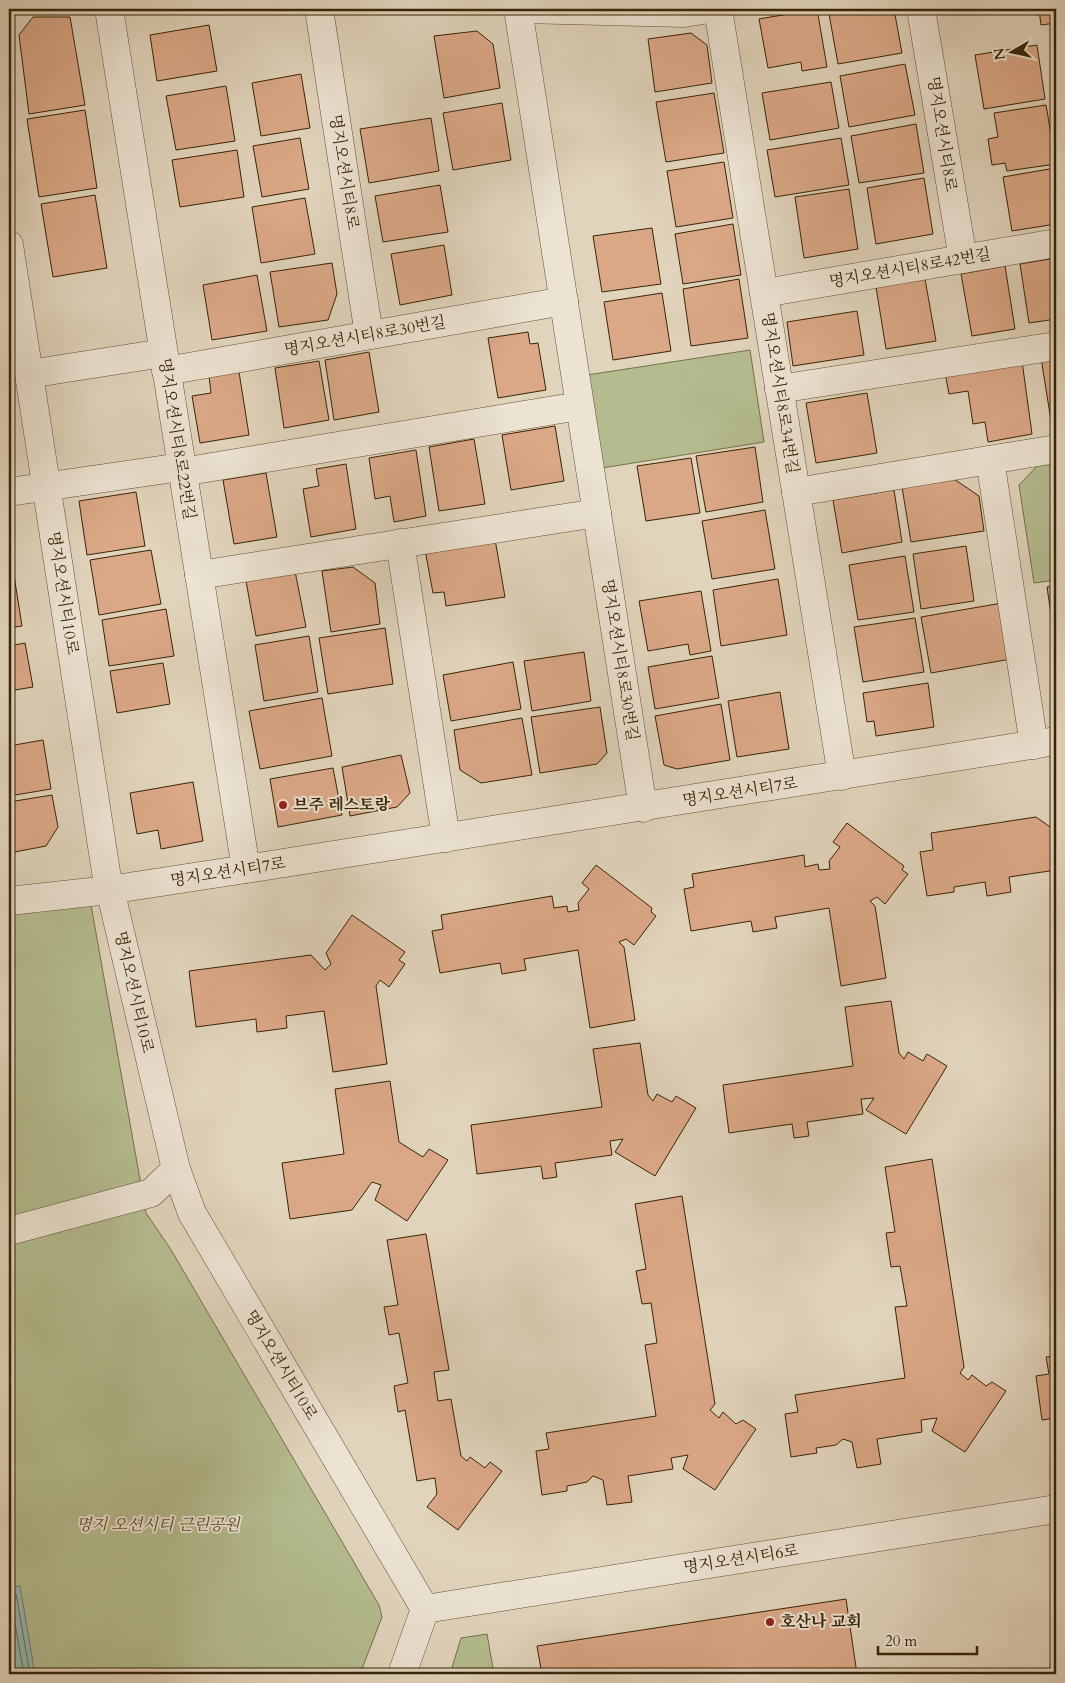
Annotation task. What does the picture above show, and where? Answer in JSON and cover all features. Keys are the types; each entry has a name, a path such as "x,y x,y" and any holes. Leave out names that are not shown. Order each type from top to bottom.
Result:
{"street":[{"name":"명지오션시티8로22번길","path":"109,9 246,870"},
{"name":"명지오션시티8로","path":"319,9 369,335"},
{"name":"명지오션시티8로30번길","path":"520,9 579,406 643,808"},
{"path":"520,9 684,13 709,9"},
{"name":"명지오션시티8로34번길","path":"718,9 842,776"},
{"name":"명지오션시티8로","path":"921,9 963,259"},
{"name":"명지오션시티8로42번길","path":"764,293 1056,243"},
{"name":"명지오션시티10로","path":"9,245 110,890 176,1169 192,1213 425,1609"},
{"name":"명지오션시티8로30번길","path":"29,374 164,362 369,335 564,301"},
{"path":"780,389 1056,346"},
{"path":"9,492 182,469 579,406"},
{"path":"796,492 1056,449"},
{"name":"명지오션시티7로","path":"9,901 110,890 246,870 1045,743 990,460"},
{"path":"199,575 597,513"},
{"path":"400,544 446,838"},
{"path":"9,1231 151,1193 176,1169"},
{"name":"명지오션시티6로","path":"425,1609 1056,1509"},
{"path":"402,1674 425,1609"}],"green space":[{"path":"750,350 764,442 602,468 587,375"},
{"path":"1056,460 1056,580 1034,583 1019,485 1040,463"},
{"name":"명지 오션시티 근린공원","path":"9,904 91,905 146,1213 170,1248 379,1605 382,1617 360,1674 9,1674"},
{"path":"487,1634 494,1674 450,1674 461,1638"}],"water":[{"path":"20,1586 35,1674 9,1674 9,1588"}],"building":[{"path":"817,9 827,67 802,71 801,62 768,68 759,19"},
{"path":"858,9 894,9 902,53 838,64 829,14"},
{"path":"1039,9 1056,9 1056,23 1041,25"},
{"path":"33,17 70,17 85,105 29,114 19,35"},
{"path":"209,25 217,71 157,81 150,35"},
{"path":"477,31 493,44 500,88 444,98 434,36"},
{"path":"691,33 707,45 712,83 655,92 648,39"},
{"path":"1037,45 1045,99 984,109 975,55"},
{"path":"905,64 915,115 849,127 840,76"},
{"path":"301,74 310,128 261,136 252,83"},
{"path":"831,82 839,128 770,140 762,93"},
{"path":"226,86 235,141 176,150 166,96"},
{"path":"714,93 724,153 666,162 656,102"},
{"path":"502,103 511,160 453,170 443,113"},
{"path":"1046,105 1056,164 1007,171 1005,163 992,165 988,139 998,137 994,113"},
{"path":"85,110 97,188 39,197 27,119"},
{"path":"431,118 439,171 369,183 360,129"},
{"path":"916,124 924,173 859,183 851,136"},
{"path":"300,138 309,189 262,197 253,146"},
{"path":"841,138 849,185 775,197 767,150"},
{"path":"237,150 244,197 180,207 172,160"},
{"path":"724,162 733,218 676,227 667,171"},
{"path":"1055,168 1056,224 1012,231 1003,177"},
{"path":"924,178 933,234 876,244 867,188"},
{"path":"440,185 448,232 383,242 375,196"},
{"path":"849,189 858,249 804,258 795,197"},
{"path":"95,195 107,268 53,277 41,204"},
{"path":"305,198 315,254 261,263 252,207"},
{"path":"733,224 741,275 683,284 675,234"},
{"path":"652,228 661,284 602,292 593,236"},
{"path":"444,245 452,295 400,305 391,254"},
{"path":"1056,258 1056,319 1029,323 1020,264"},
{"path":"332,263 337,294 328,320 279,327 270,272"},
{"path":"1005,266 1015,329 972,336 961,274"},
{"path":"257,275 267,331 212,340 203,285"},
{"path":"739,279 748,338 691,346 683,289"},
{"path":"925,279 936,341 886,349 876,287"},
{"path":"662,293 671,351 613,360 604,302"},
{"path":"857,311 864,355 793,366 787,322"},
{"path":"528,332 530,344 538,343 546,390 498,398 488,338"},
{"path":"369,352 379,412 334,420 325,360"},
{"path":"1056,356 1056,427 1052,427 1041,358"},
{"path":"319,361 329,420 284,428 275,368"},
{"path":"1022,361 1032,434 988,442 985,422 973,424 968,391 949,394 945,373"},
{"path":"239,372 249,435 200,443 192,396 211,393 209,376"},
{"path":"867,393 877,453 816,463 806,403"},
{"path":"555,426 564,481 511,490 502,435"},
{"path":"474,439 485,504 439,511 429,447"},
{"path":"755,447 763,502 706,512 696,456"},
{"path":"416,450 426,516 394,522 390,496 375,499 369,458"},
{"path":"691,458 700,513 646,521 637,466"},
{"path":"346,464 356,529 311,537 303,489 319,486 316,469"},
{"path":"266,473 277,537 234,544 223,480"},
{"path":"954,479 979,496 984,531 911,542 902,487"},
{"path":"894,490 902,542 842,553 833,500"},
{"path":"136,492 145,546 87,555 79,501"},
{"path":"765,510 775,569 712,579 702,521"},
{"path":"495,539 505,597 446,606 444,592 433,593 425,550"},
{"path":"9,540 13,565 9,566"},
{"path":"966,546 974,601 921,609 913,554"},
{"path":"151,550 161,604 99,615 90,560"},
{"path":"905,556 914,612 858,620 849,565"},
{"path":"353,567 375,583 380,624 331,632 322,571"},
{"path":"13,569 22,626 9,628 9,570"},
{"path":"295,571 306,627 256,636 246,581"},
{"path":"778,579 787,635 721,646 713,590"},
{"path":"1056,586 1056,642 1055,642 1047,587"},
{"path":"701,591 711,651 690,655 688,644 648,651 639,601"},
{"path":"1002,603 1011,659 931,673 921,617"},
{"path":"166,609 174,656 109,666 102,620"},
{"path":"915,618 924,672 863,682 854,627"},
{"path":"385,628 393,684 328,694 319,638"},
{"path":"309,636 318,692 264,701 255,645"},
{"path":"25,643 33,687 9,691 9,646"},
{"path":"584,652 591,701 532,711 524,661"},
{"path":"712,656 719,698 655,709 648,667"},
{"path":"513,662 521,709 451,721 443,675"},
{"path":"163,663 170,704 117,713 110,671"},
{"path":"928,683 934,727 876,736 874,721 867,722 863,693"},
{"path":"780,692 789,749 737,757 728,701"},
{"path":"322,698 332,756 260,769 249,711"},
{"path":"721,704 730,760 677,769 664,765 655,716"},
{"path":"600,707 607,753 597,764 540,773 531,717"},
{"path":"522,718 532,775 481,783 460,770 454,730"},
{"path":"43,740 51,789 9,796 9,746"},
{"path":"401,755 410,793 397,807 350,816 342,767"},
{"path":"333,768 342,815 278,827 270,779"},
{"path":"193,782 203,841 161,849 158,830 137,834 130,793"},
{"path":"52,795 58,827 46,846 9,853 9,802"},
{"path":"1036,817 1056,831 1056,870 1009,877 1011,892 987,896 985,882 954,887 954,892 927,896 920,852 933,850 931,833"},
{"path":"847,823 904,866 902,870 908,874 885,904 877,897 870,901 875,906 886,978 841,986 829,908 775,917 777,928 753,932 751,921 691,931 684,889 694,887 692,874 804,855 805,867 818,864 819,870 830,869 829,861 840,847 833,842"},
{"path":"596,865 652,908 651,912 656,916 634,945 626,939 619,942 624,947 635,1020 590,1028 578,950 524,959 526,970 502,974 500,963 440,973 432,931 443,929 441,915 552,896 554,908 567,906 568,912 579,910 578,903 589,889 582,883"},
{"path":"352,915 405,952 399,960 405,964 389,987 380,980 376,986 387,1064 333,1072 324,1011 286,1016 287,1028 257,1032 256,1019 196,1027 189,971 311,955 325,970 331,964 326,953"},
{"path":"891,1001 899,1053 904,1059 908,1052 923,1061 927,1054 947,1066 906,1134 866,1110 874,1098 861,1099 863,1114 807,1122 809,1136 794,1138 792,1124 729,1133 723,1085 853,1066 845,1007"},
{"path":"640,1043 648,1095 653,1101 657,1094 672,1102 676,1096 696,1108 655,1176 615,1152 623,1139 610,1141 612,1155 555,1163 557,1177 543,1179 541,1166 477,1174 471,1125 602,1107 593,1049"},
{"path":"390,1081 399,1142 423,1157 429,1149 448,1160 407,1221 375,1200 381,1185 372,1182 352,1210 290,1219 282,1163 344,1154 335,1089"},
{"path":"932,1159 964,1367 960,1373 968,1380 972,1375 986,1386 992,1382 1006,1391 965,1452 932,1431 937,1418 921,1420 922,1432 877,1439 881,1464 857,1468 852,1442 843,1439 836,1445 816,1448 817,1453 791,1457 785,1414 798,1412 795,1395 905,1378 895,1307 907,1306 900,1266 891,1267 886,1233 895,1232 885,1167"},
{"path":"682,1196 715,1404 710,1410 719,1418 723,1412 736,1424 743,1420 756,1429 715,1490 683,1469 688,1455 671,1458 673,1469 628,1476 632,1502 607,1505 603,1480 593,1476 587,1482 567,1486 567,1491 542,1495 536,1451 549,1449 546,1433 656,1416 645,1345 657,1343 651,1303 642,1304 636,1271 646,1269 635,1204"},
{"path":"426,1234 449,1370 434,1372 438,1401 451,1399 461,1456 467,1461 470,1457 485,1468 490,1462 502,1471 458,1530 427,1507 437,1494 435,1478 417,1481 405,1410 398,1412 394,1386 408,1383 399,1333 389,1335 384,1307 398,1305 387,1240"},
{"path":"1056,1356 1056,1418 1042,1420 1036,1376 1049,1374 1046,1357"},
{"name":"호산나 교회","path":"846,1599 857,1674 538,1674 541,1669 537,1646"}],"place":[{"name":"브주 레스토랑","path":"283,805"},
{"name":"호산나 교회","path":"770,1622"}]}
